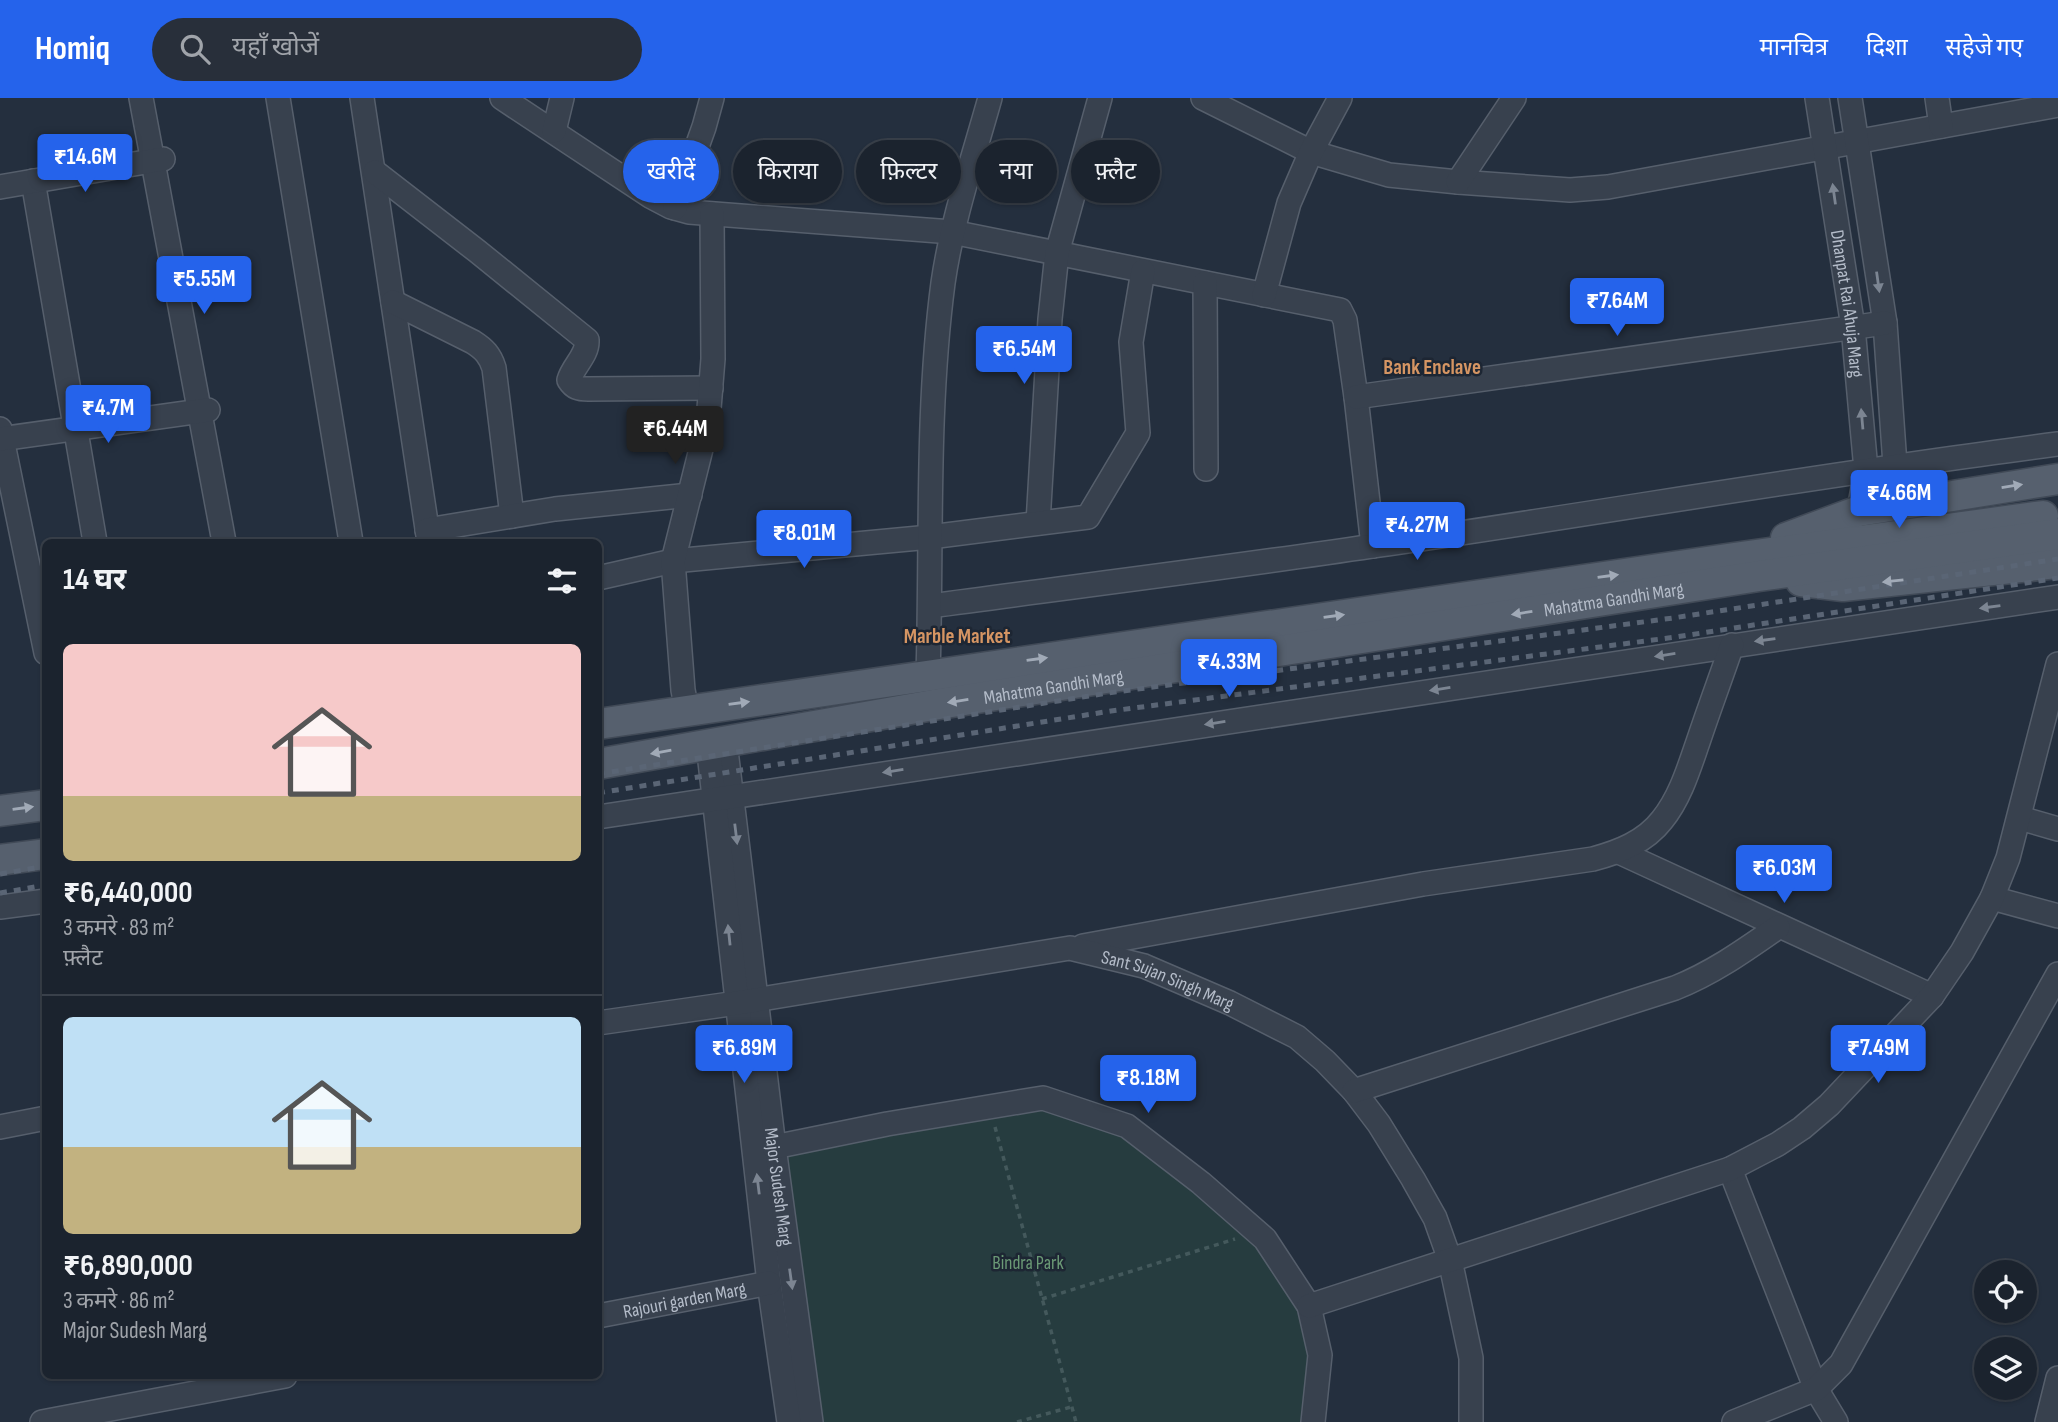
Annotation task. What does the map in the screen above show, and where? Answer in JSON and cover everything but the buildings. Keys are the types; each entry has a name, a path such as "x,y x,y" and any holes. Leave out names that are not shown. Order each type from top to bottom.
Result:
{"main road":[{"name":"Mahatma Gandhi Marg","path":"1734,558 1859,511 2058,479"},
{"name":"Mahatma Gandhi Marg","path":"602,723 2058,513"},
{"name":"Mahatma Gandhi Marg","path":"602,763 939,704 1759,576 2058,534"},
{"name":"Mahatma Gandhi Marg","path":"1759,576 1843,586 2058,564"},
{"path":"0,811 42,806"},
{"path":"0,860 42,854"}],"street":[{"path":"141,98 157,160 231,539"},
{"path":"152,98 157,160"},
{"path":"278,98 351,539"},
{"path":"362,98 428,536 555,509 690,495"},
{"path":"502,98 650,196 675,208 712,214 952,232 1340,310 1345,320 1356,397 1373,547"},
{"path":"554,131 562,98"},
{"path":"675,208 712,98"},
{"path":"928,675 930,479 943,284 952,232 990,98"},
{"path":"1038,523 1050,319 1057,253 1100,98"},
{"path":"1203,98 1311,152 1403,177 1570,190 1608,187 2058,105"},
{"path":"1264,295 1286,213 1311,152 1340,98"},
{"path":"1458,182 1514,98"},
{"name":"Dhanpat Rai Ahuja Marg","path":"1817,98 1827,147 1853,327 1866,470 1859,511"},
{"name":"Dhanpat Rai Ahuja Marg","path":"1850,98 1885,323 1895,465 1910,501"},
{"path":"1937,98 1941,126"},
{"path":"0,187 157,160"},
{"path":"375,172 587,340 585,352 569,380 573,385 588,389 711,388"},
{"path":"33,181 95,539"},
{"path":"687,711 682,690 673,561 708,421 713,359 712,214"},
{"path":"602,577 673,561 930,537 1088,517 1138,433 1131,342 1143,271"},
{"path":"1205,284 1206,469"},
{"path":"393,302 472,342 484,349 491,358 512,516"},
{"path":"1356,397 1885,323"},
{"path":"42,634 1,436 204,410"},
{"path":"204,410 224,539"},
{"path":"930,606 1373,547 1895,465 2058,444"},
{"path":"602,816 2058,597"},
{"path":"1070,948 1423,884 1593,859 1619,852 1647,835 1662,821 1673,804 1688,770 1732,645"},
{"path":"1309,1306 1730,1169 1778,1144 1829,1105 1932,996 1962,952 1992,898 2020,818 2058,663"},
{"name":"Major Sudesh Marg","path":"717,743 746,1001 769,1283 789,1422"},
{"path":"2020,818 2058,829"},
{"path":"1619,852 1932,996"},
{"path":"1992,898 2058,916"},
{"path":"0,907 42,902"},
{"path":"1354,1091 1675,988 1727,962 1778,927"},
{"name":"Sant Sujan Singh Marg","path":"602,1022 1070,948 1144,966 1230,1003 1297,1037 1354,1091 1379,1124 1435,1218 1450,1260 1471,1358 1471,1422"},
{"path":"1734,1422 1816,1389 1841,1364 2058,974"},
{"name":"Major Sudesh Marg","path":"746,1001 774,1147 811,1422"},
{"path":"774,1147 1043,1098 1127,1126 1201,1183 1265,1239 1309,1306 1320,1355 1313,1422"},
{"path":"0,1126 42,1119"},
{"path":"1730,1169 1816,1389 1836,1422"},
{"name":"Rajouri garden Marg","path":"602,1315 769,1283"},
{"path":"2046,1422 2058,1378"},
{"path":"42,1422 269,1379"}],"path":[{"path":"989,1107 1076,1422"},
{"path":"1041,1299 1257,1232"},
{"path":"1017,1422 1071,1407"}],"green space":[{"name":"Bindra Park","path":"1043,1098 1127,1126 1201,1183 1309,1306 1313,1422 812,1422 774,1147"}],"railway":[{"path":"602,773 1108,693 1673,618 2058,559"},
{"path":"602,792 1111,711 1676,637 2058,578"},
{"path":"0,874 42,867"},
{"path":"0,893 42,886"}],"district":[{"name":"Bank Enclave","path":"1432,367"},
{"name":"Marble Market","path":"957,636"}]}
